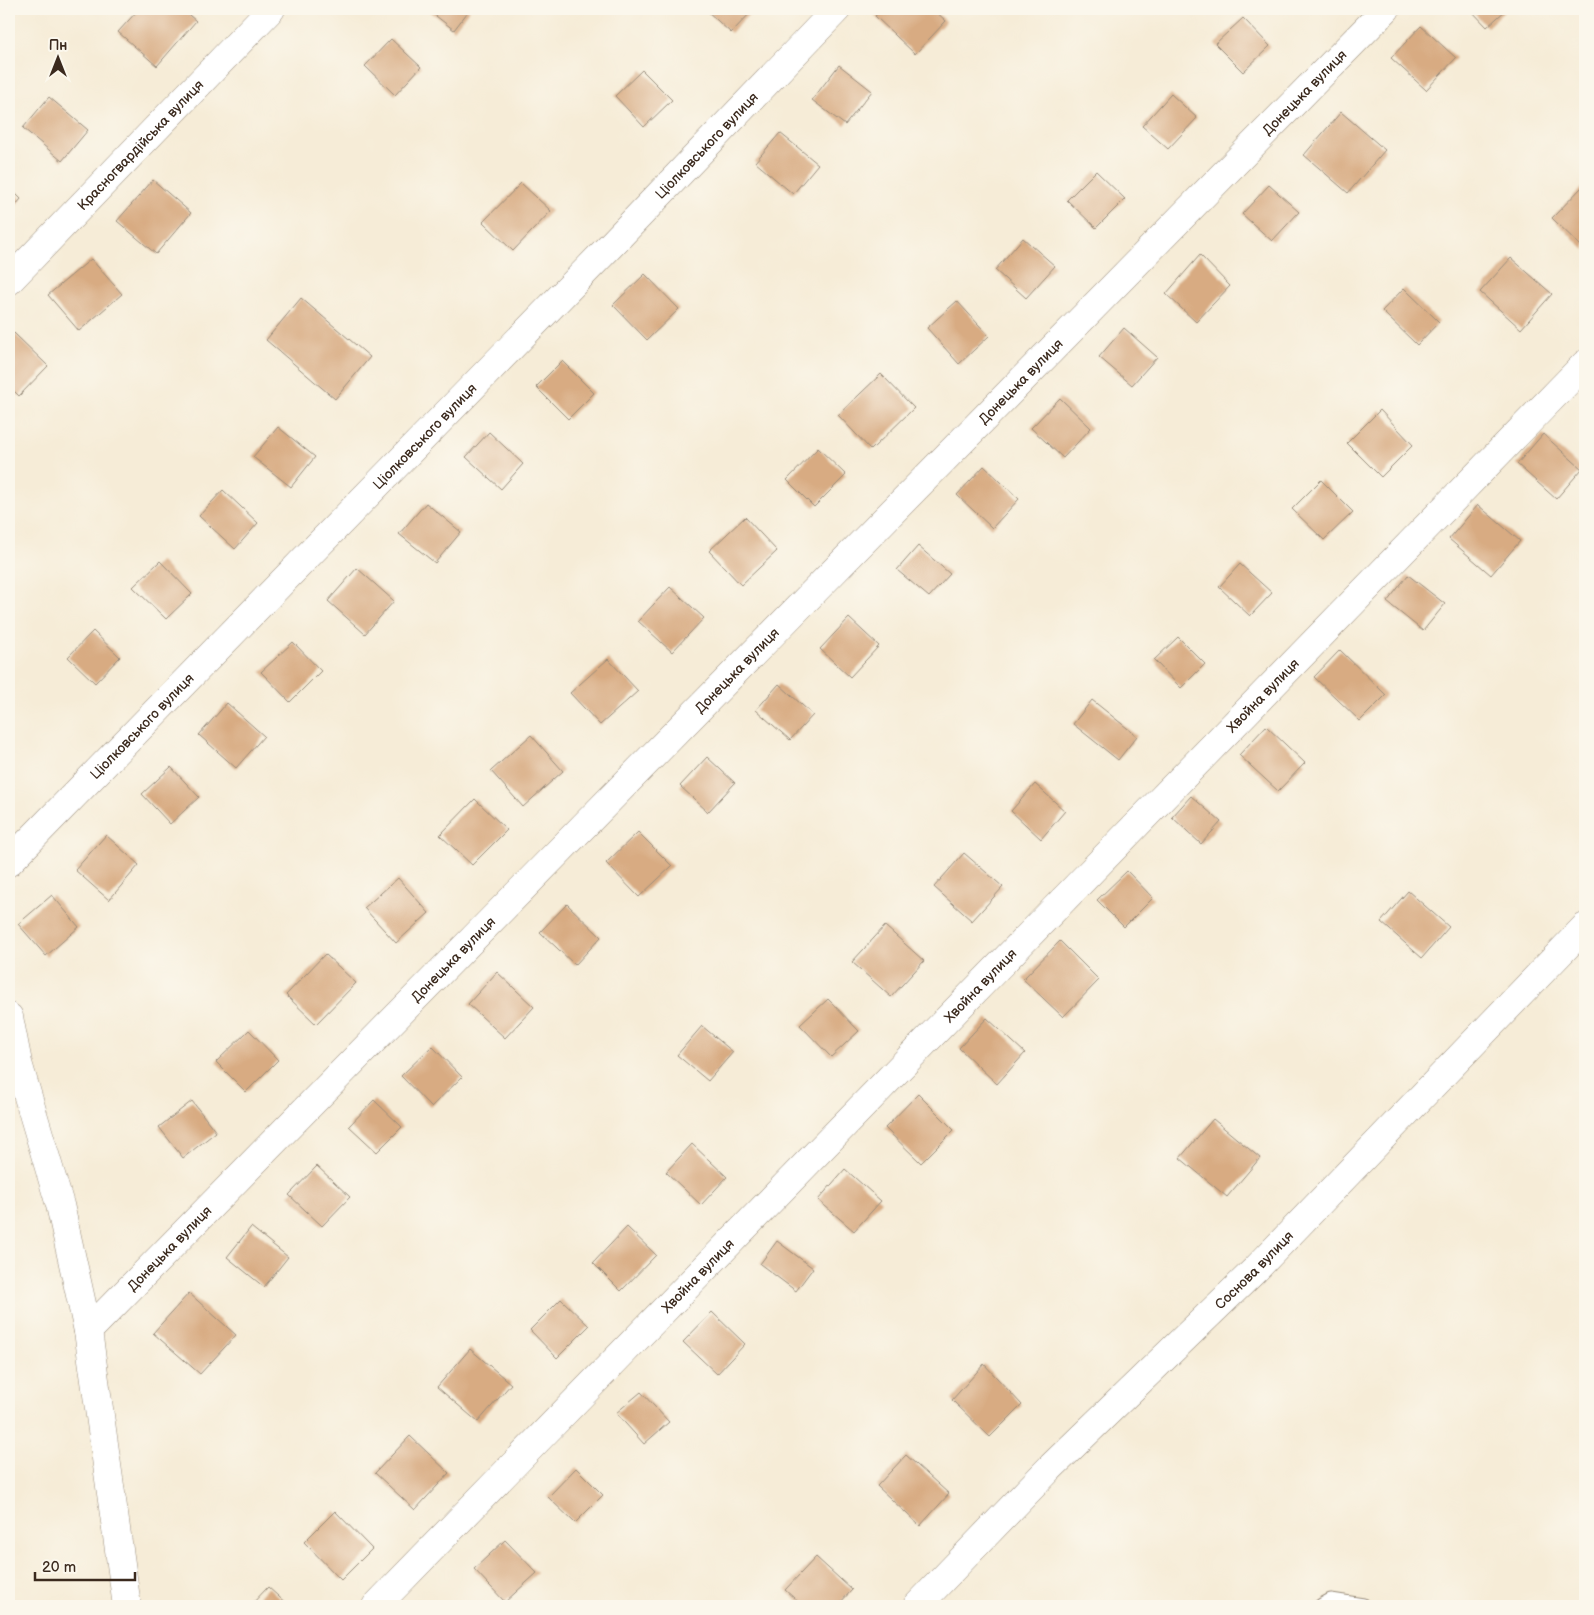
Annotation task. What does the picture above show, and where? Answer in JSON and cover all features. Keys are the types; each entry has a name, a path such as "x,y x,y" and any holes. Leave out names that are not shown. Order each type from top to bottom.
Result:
{"street":[{"name":"Красногвардійська вулиця","path":"9,281 271,9"},
{"name":"Ціолковського вулиця","path":"9,862 606,251 837,9"},
{"name":"Донецька вулиця","path":"88,1331 1386,9"},
{"name":"Хвойна вулиця","path":"376,1606 1585,364"},
{"name":"Соснова вулиця","path":"918,1606 1050,1468 1255,1270 1585,927"},
{"path":"9,1017 18,1064 60,1205 88,1331 127,1606"}],"lane":[{"path":"1322,1606 1331,1601 1363,1606"}],"building":[{"path":"139,9 182,9 196,21 157,66 118,32"},
{"path":"427,9 470,9 454,30"},
{"path":"705,9 754,9 731,33"},
{"path":"883,9 933,9 946,21 915,54 875,16"},
{"path":"1470,9 1507,9 1487,27"},
{"path":"1243,18 1270,46 1243,72 1215,44"},
{"path":"1421,26 1456,58 1426,90 1391,58"},
{"path":"391,39 421,67 395,95 365,66"},
{"path":"839,65 872,91 845,125 812,100"},
{"path":"642,70 672,100 644,127 615,96"},
{"path":"1171,94 1197,118 1168,149 1142,126"},
{"path":"49,97 88,130 62,161 23,128"},
{"path":"1341,112 1385,150 1348,193 1304,155"},
{"path":"780,133 818,164 793,194 755,162"},
{"path":"1096,171 1125,199 1096,228 1067,200"},
{"path":"153,180 191,213 156,254 117,221"},
{"path":"521,183 551,211 513,251 483,222"},
{"path":"1585,184 1585,250 1552,218"},
{"path":"1269,185 1299,212 1272,241 1242,214"},
{"path":"9,187 21,199 9,213"},
{"path":"1023,238 1055,266 1026,298 995,270"},
{"path":"1200,255 1230,286 1196,322 1166,294"},
{"path":"1511,258 1552,294 1521,329 1480,292"},
{"path":"91,259 122,294 79,331 48,295"},
{"path":"645,274 679,309 647,340 613,305"},
{"path":"1404,288 1439,322 1417,345 1382,311"},
{"path":"301,298 370,357 335,399 266,340"},
{"path":"957,301 989,336 959,364 927,328"},
{"path":"1124,328 1157,357 1132,385 1099,357"},
{"path":"14,333 48,366 19,396 9,386 9,339"},
{"path":"562,361 594,393 568,419 536,387"},
{"path":"881,374 914,408 871,450 838,415"},
{"path":"1060,398 1091,428 1063,458 1031,428"},
{"path":"1380,410 1413,445 1381,477 1347,443"},
{"path":"278,427 315,457 291,487 253,457"},
{"path":"489,432 523,464 501,489 466,457"},
{"path":"1543,434 1582,469 1556,499 1517,464"},
{"path":"818,448 846,475 814,507 787,480"},
{"path":"984,466 1019,499 992,528 957,495"},
{"path":"1321,480 1353,512 1324,540 1292,509"},
{"path":"223,490 258,523 235,549 199,516"},
{"path":"426,503 461,532 435,563 399,534"},
{"path":"1478,505 1520,541 1491,575 1449,539"},
{"path":"745,517 777,551 741,585 709,551"},
{"path":"918,546 950,574 929,597 897,570"},
{"path":"160,561 192,594 166,619 133,587"},
{"path":"1240,564 1272,593 1250,616 1219,587"},
{"path":"357,568 394,601 365,634 328,601"},
{"path":"1408,575 1445,604 1423,631 1387,602"},
{"path":"670,587 704,618 672,652 638,621"},
{"path":"849,618 879,646 850,677 820,649"},
{"path":"93,631 120,657 95,683 68,657"},
{"path":"1178,637 1205,664 1181,688 1154,660"},
{"path":"293,642 321,671 290,702 261,672"},
{"path":"1340,650 1386,695 1360,721 1314,677"},
{"path":"608,659 638,691 600,725 570,693"},
{"path":"779,684 813,715 790,740 756,710"},
{"path":"1092,700 1137,736 1118,760 1073,724"},
{"path":"227,703 264,736 236,768 199,735"},
{"path":"1266,726 1305,763 1278,791 1239,755"},
{"path":"531,735 563,771 523,807 491,771"},
{"path":"707,757 735,783 708,812 680,786"},
{"path":"171,767 199,797 170,824 142,794"},
{"path":"1035,784 1065,811 1041,839 1011,811"},
{"path":"1191,796 1221,822 1201,844 1172,817"},
{"path":"475,799 507,830 472,865 440,835"},
{"path":"638,832 672,866 639,897 606,863"},
{"path":"106,835 139,865 109,900 75,870"},
{"path":"964,853 1003,887 972,921 934,887"},
{"path":"1127,871 1153,898 1124,927 1097,900"},
{"path":"398,878 429,913 396,943 364,908"},
{"path":"1408,891 1449,927 1422,958 1381,922"},
{"path":"52,895 79,927 46,956 18,924"},
{"path":"567,904 601,937 575,965 540,932"},
{"path":"885,926 924,961 891,997 852,962"},
{"path":"1060,941 1099,980 1063,1017 1023,979"},
{"path":"325,954 356,983 316,1024 286,995"},
{"path":"497,972 534,1007 505,1038 468,1004"},
{"path":"828,999 859,1031 831,1057 800,1025"},
{"path":"987,1018 1025,1053 997,1084 959,1048"},
{"path":"702,1026 733,1052 708,1081 677,1055"},
{"path":"249,1030 278,1060 246,1092 216,1062"},
{"path":"432,1046 462,1077 431,1107 401,1076"},
{"path":"918,1094 954,1130 921,1163 885,1128"},
{"path":"374,1100 402,1127 377,1152 349,1126"},
{"path":"192,1101 216,1132 183,1158 159,1127"},
{"path":"1213,1119 1260,1158 1227,1197 1180,1158"},
{"path":"692,1144 727,1177 701,1205 666,1172"},
{"path":"317,1166 350,1197 322,1226 289,1195"},
{"path":"845,1169 881,1201 854,1231 818,1200"},
{"path":"251,1227 288,1257 264,1287 227,1257"},
{"path":"627,1227 656,1255 621,1291 593,1263"},
{"path":"777,1241 813,1268 796,1291 760,1264"},
{"path":"189,1293 236,1335 200,1374 153,1333"},
{"path":"561,1299 589,1326 557,1358 530,1330"},
{"path":"712,1312 745,1344 717,1374 683,1342"},
{"path":"470,1349 511,1384 478,1422 437,1387"},
{"path":"984,1364 1022,1405 990,1437 952,1400"},
{"path":"641,1392 669,1422 644,1444 616,1413"},
{"path":"410,1436 449,1473 415,1510 375,1473"},
{"path":"906,1455 949,1494 920,1526 877,1486"},
{"path":"576,1468 603,1495 575,1523 548,1497"},
{"path":"335,1511 372,1549 341,1580 304,1542"},
{"path":"505,1540 537,1573 505,1602 474,1569"},
{"path":"816,1557 852,1590 837,1606 803,1606 785,1590"},
{"path":"268,1587 289,1606 250,1606"}]}
